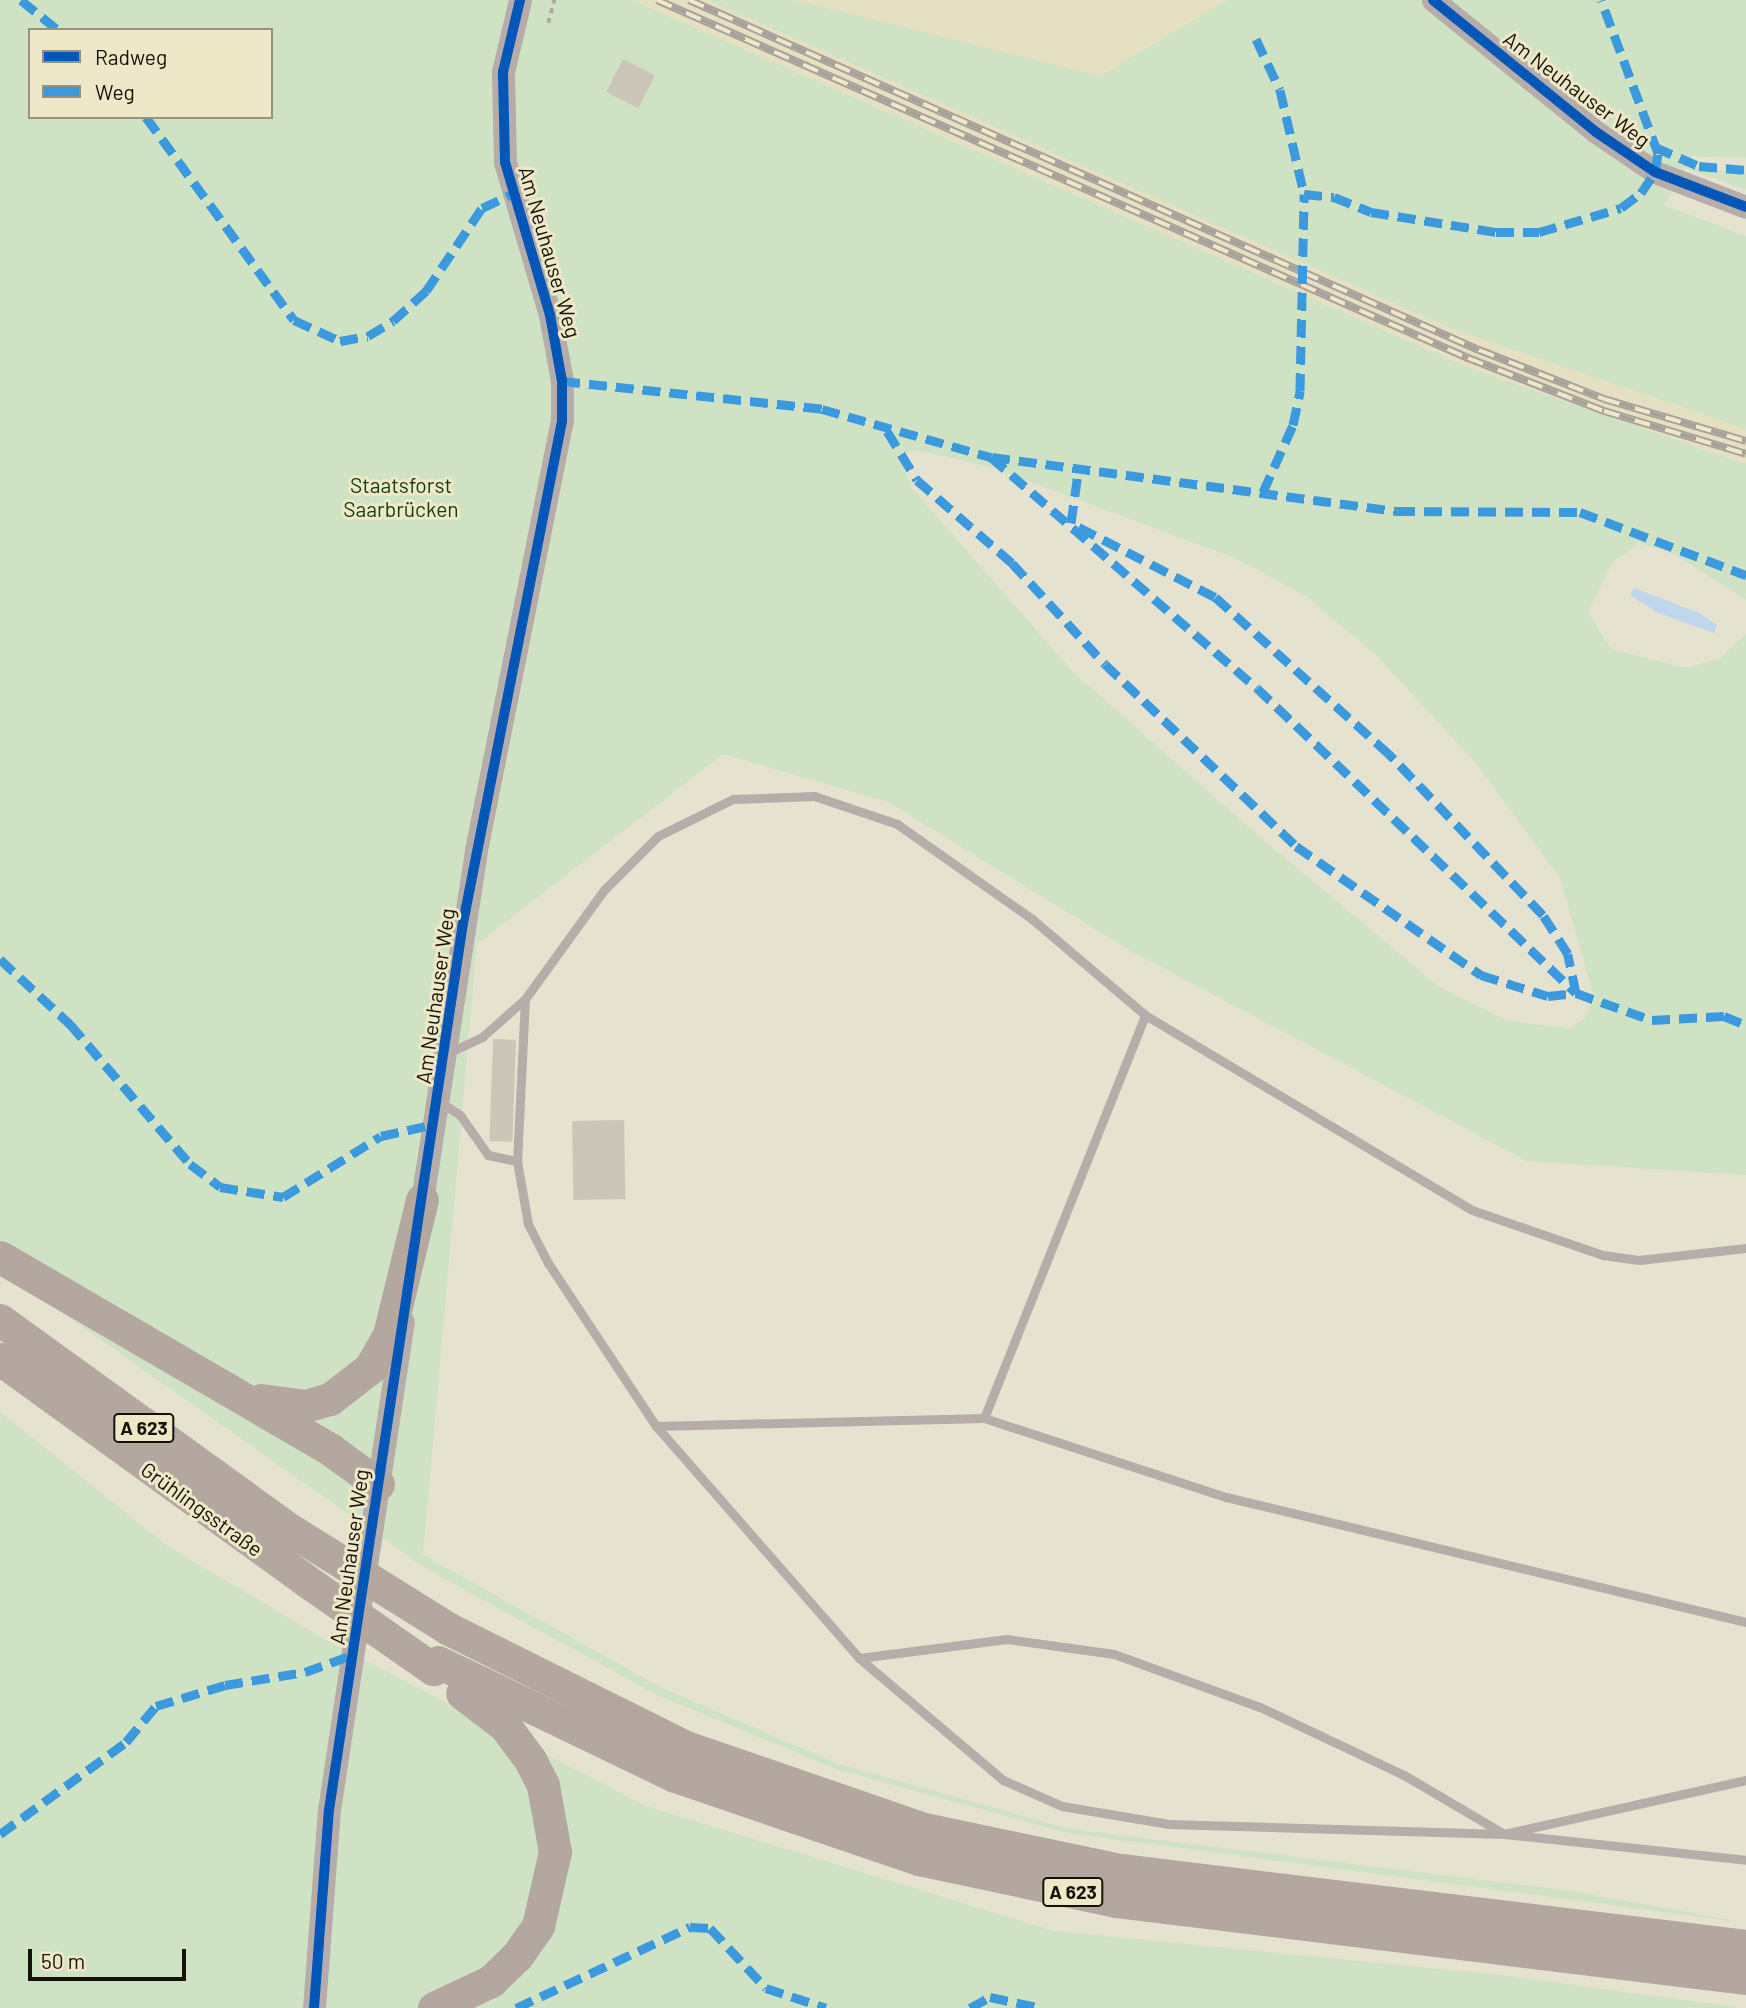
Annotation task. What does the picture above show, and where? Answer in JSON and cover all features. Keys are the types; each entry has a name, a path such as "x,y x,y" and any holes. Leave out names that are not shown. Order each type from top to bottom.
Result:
{"highway":[{"path":"229,1389 305,1406 330,1399 370,1368 389,1335 422,1200"},
{"path":"0,1257 229,1389 379,1484"},
{"name":"A 623","path":"0,1320 292,1531 449,1629 686,1747 924,1829 1121,1870 1746,1946"},
{"name":"Grühlingsstraße","path":"0,1359 269,1557 435,1665"},
{"path":"434,2008 491,1981 517,1956 538,1926 555,1852 550,1813 531,1761 505,1726 435,1665"},
{"name":"A 623","path":"435,1665 675,1776 919,1858 1117,1901 1746,1978"}],"street":[{"name":"Am Neuhauser Weg","path":"314,2008 329,1810 422,1200 448,1053 476,850 562,421 551,315 505,162 503,72 520,0"},
{"name":"Am Neuhauser Weg","path":"1433,0 1655,172 1746,207"}],"lane":[{"path":"448,1053 482,1037 525,999 604,890 658,835 733,799 814,796 897,824 1032,919 1145,1015 1484,1214 1603,1255 1639,1260 1684,1260 1746,1248"},
{"path":"525,999 517,1161 528,1224 548,1263 656,1426 859,1658 1003,1780 1062,1806 1168,1824 1504,1834 1746,1860"},
{"path":"984,1418 1145,1015"},
{"path":"439,1102 460,1115 488,1155 517,1161"},
{"path":"656,1426 984,1418 1226,1497 1746,1622"},
{"path":"859,1658 1007,1639 1114,1654 1259,1707 1404,1775 1504,1834 1746,1780"}],"path":[{"path":"548,23 554,0"}],"shaded area":[{"path":"632,0 708,0 1450,328 1746,429 1746,464 1472,369"},
{"path":"795,0 1227,0 1100,76"}],"green space":[{"name":"Staatsforst Saarbrücken","path":"0,0 632,0 1472,369 1746,464 1746,600 1676,555 1639,543 1612,563 1588,612 1611,649 1685,668 1719,659 1746,634 1746,1175 1527,1161 1131,951 888,802 723,754 477,944 423,1555 660,1687 839,1764 1069,1829 1572,1891 1746,1923 1068,1833 835,1769 655,1694 425,1568 0,1269","holes":["911,449 987,466 1235,558 1306,596 1377,656 1476,763 1560,878 1594,997 1586,1017 1569,1028 1509,1021 1439,987 1253,831 1073,672 912,488 901,460"]},
{"path":"708,0 795,0 1100,76 1227,0 1746,0 1746,158 1691,156 1687,165 1746,174 1746,190 1685,168 1664,205 1746,236 1746,429 1450,328"},
{"path":"0,1412 166,1545 326,1640 646,1806 1054,1931 1502,1975 1741,2008 0,2008"}],"water":[{"path":"1634,588 1697,612 1717,625 1714,633 1658,613 1630,595"}],"building":[{"path":"623,59 655,75 638,108 606,92"},
{"path":"493,1039 516,1040 512,1142 489,1141"},
{"path":"624,1120 625,1199 573,1200 572,1121"}],"railway":[{"path":"657,0 1468,358 1604,411 1746,454"},
{"path":"689,0 1479,350 1604,399 1746,441"}],"marked path":[{"path":"21,0 56,28"},
{"path":"1263,492 1293,425 1300,391 1304,194 1334,197 1371,212 1496,232 1539,232 1621,208 1641,193 1655,172 1658,153 1601,0"},
{"path":"1256,39 1280,90 1304,194"},
{"path":"147,119 294,320 340,341 368,336 393,321 426,291 482,208 510,195"},
{"path":"1655,147 1699,166 1746,170"},
{"path":"562,381 822,409 991,457 1257,688 1576,993 1652,1020 1724,1016 1746,1025"},
{"path":"887,431 917,480 1012,563 1105,664 1296,846 1481,975 1548,996 1576,993 1568,954 1543,915 1389,754 1215,597 1071,523 1078,473"},
{"path":"992,457 1397,511 1580,512 1746,575"},
{"path":"0,959 70,1024 190,1164 220,1187 283,1197 381,1136 435,1124"},
{"path":"0,1834 126,1742 156,1706 225,1685 305,1672 355,1654"},
{"path":"516,2008 690,1927 710,1928 766,1988 826,2008"},
{"path":"970,2008 990,1997 1042,2008"}],"cycle path":[{"path":"314,2008 329,1810 463,923 562,421 562,381 550,315 505,162 503,72 520,0"},
{"path":"1433,0 1596,132 1655,172 1746,207"}]}
